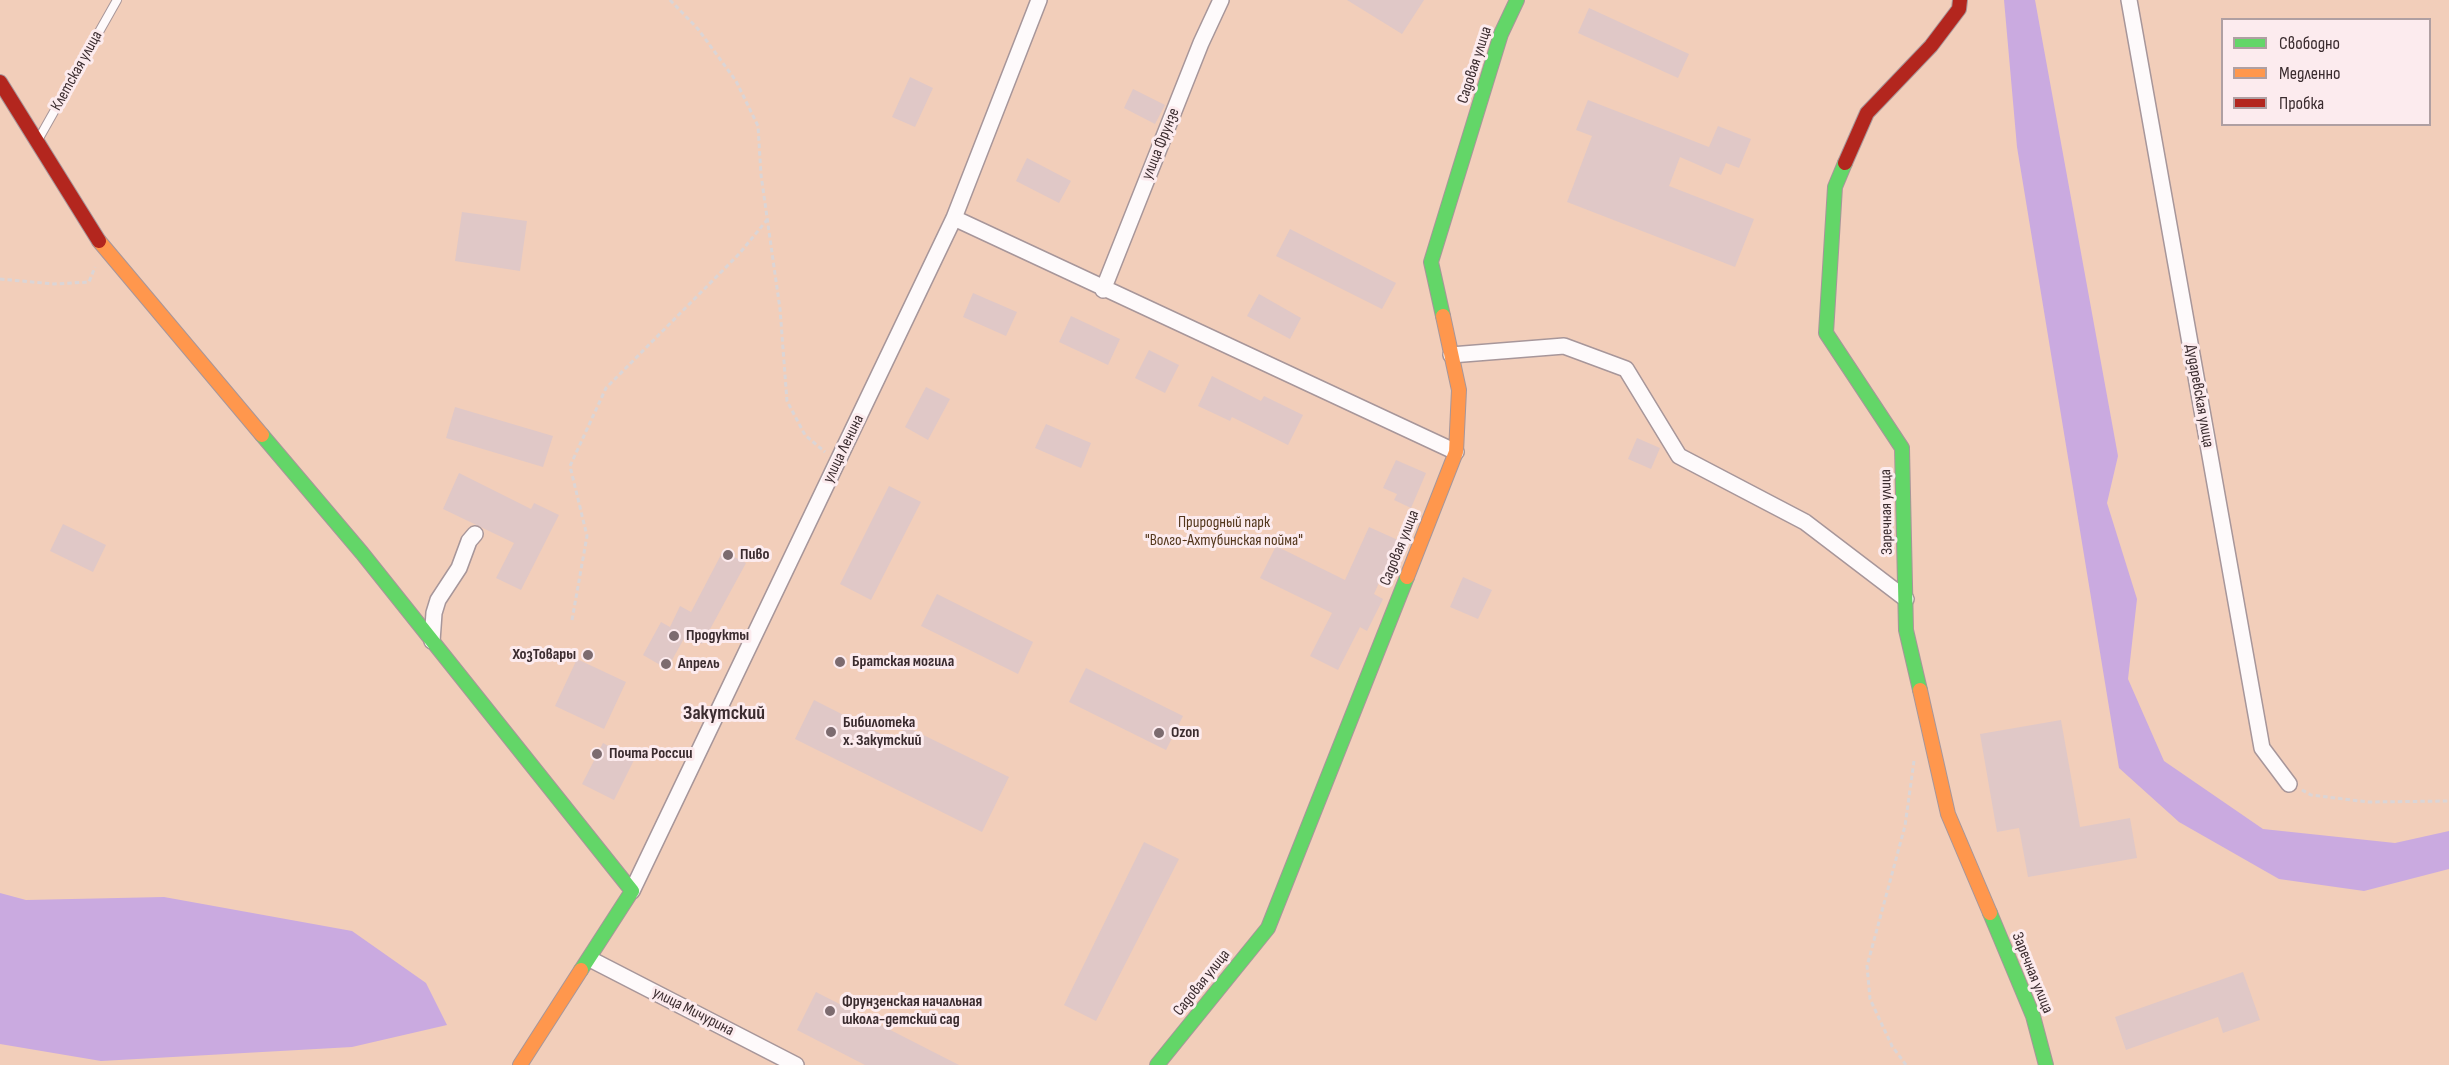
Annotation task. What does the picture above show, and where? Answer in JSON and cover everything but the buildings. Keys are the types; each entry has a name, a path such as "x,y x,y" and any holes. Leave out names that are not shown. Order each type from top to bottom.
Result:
{"street":[{"name":"улица Ленина","path":"632,891 954,218 1039,0"},
{"name":"улица Фрунзе","path":"1103,290 1201,43 1221,0"},
{"name":"Садовая улица","path":"1157,1065 1268,928 1456,452 1459,390 1431,262 1501,34 1517,0"},
{"name":"Заречная улица","path":"1960,0 1959,9 1931,46 1867,113 1836,187 1826,333 1902,448 1906,630 1948,814 2033,1016 2046,1065"},
{"name":"Дударевская улица","path":"2129,0 2262,747 2289,784"},
{"path":"0,82 102,245 362,554 632,891 520,1065"},
{"path":"954,218 1103,290 1456,452"},
{"path":"1451,355 1564,346 1626,369 1679,456 1805,522 1905,599"},
{"path":"432,641 434,613 438,600 459,568 469,541 475,534"},
{"name":"улица Мичурина","path":"590,959 795,1065"}],"lane":[{"name":"Клетская улица","path":"37,142 117,0"}],"path":[{"path":"670,0 698,29 736,81 758,126 767,220 780,309 787,401 805,435 837,462"},
{"path":"572,620 587,536 570,466 606,388 739,254 767,220"},
{"path":"0,279 54,284 89,282 102,245"},
{"path":"1906,1065 1892,1046 1870,999 1867,966 1905,826 1915,758"},
{"path":"2289,784 2311,795 2368,802 2449,801"}],"green space":[{"name":"Природный парк \"Волго-Ахтубинская пойма\"","path":"0,0 2449,0 2449,1065 0,1065"}],"shaded area":[{"path":"2004,0 2035,0 2118,456 2107,503 2137,599 2128,679 2164,761 2263,829 2395,843 2449,831 2449,869 2364,891 2279,879 2179,822 2119,768 2017,147"},
{"path":"0,893 26,900 164,897 352,931 426,983 447,1025 352,1047 101,1061 0,1044"}],"traffic: fast":[{"path":"1443,316 1431,262 1501,34 1517,0"},
{"path":"1845,163 1835,187 1826,333 1902,448 1906,630 1920,690"},
{"path":"262,435 362,553 632,891 581,970"},
{"path":"1157,1065 1268,928 1407,577"},
{"path":"1990,913 2033,1016 2046,1065"}],"traffic: slow":[{"path":"99,241 262,435"},
{"path":"1407,577 1456,452 1459,390 1443,316"},
{"path":"1920,690 1948,814 1990,913"},
{"path":"520,1065 581,970"}],"traffic: jam":[{"path":"1845,163 1867,113 1931,46 1959,9 1960,0"},
{"path":"0,82 99,241"}],"place":[{"name":"Пиво","path":"728,555"},
{"name":"Продукты","path":"674,636"},
{"name":"ХозТовары","path":"588,655"},
{"name":"Братская могила","path":"840,662"},
{"name":"Апрель","path":"666,664"},
{"name":"Бибилотека х. Закутский","path":"831,732"},
{"name":"Ozon","path":"1159,733"},
{"name":"Почта России","path":"597,754"},
{"name":"Фрунзенская начальная школа-детский сад","path":"830,1011"}],"district":[{"name":"Закутский","path":"724,714"}]}
